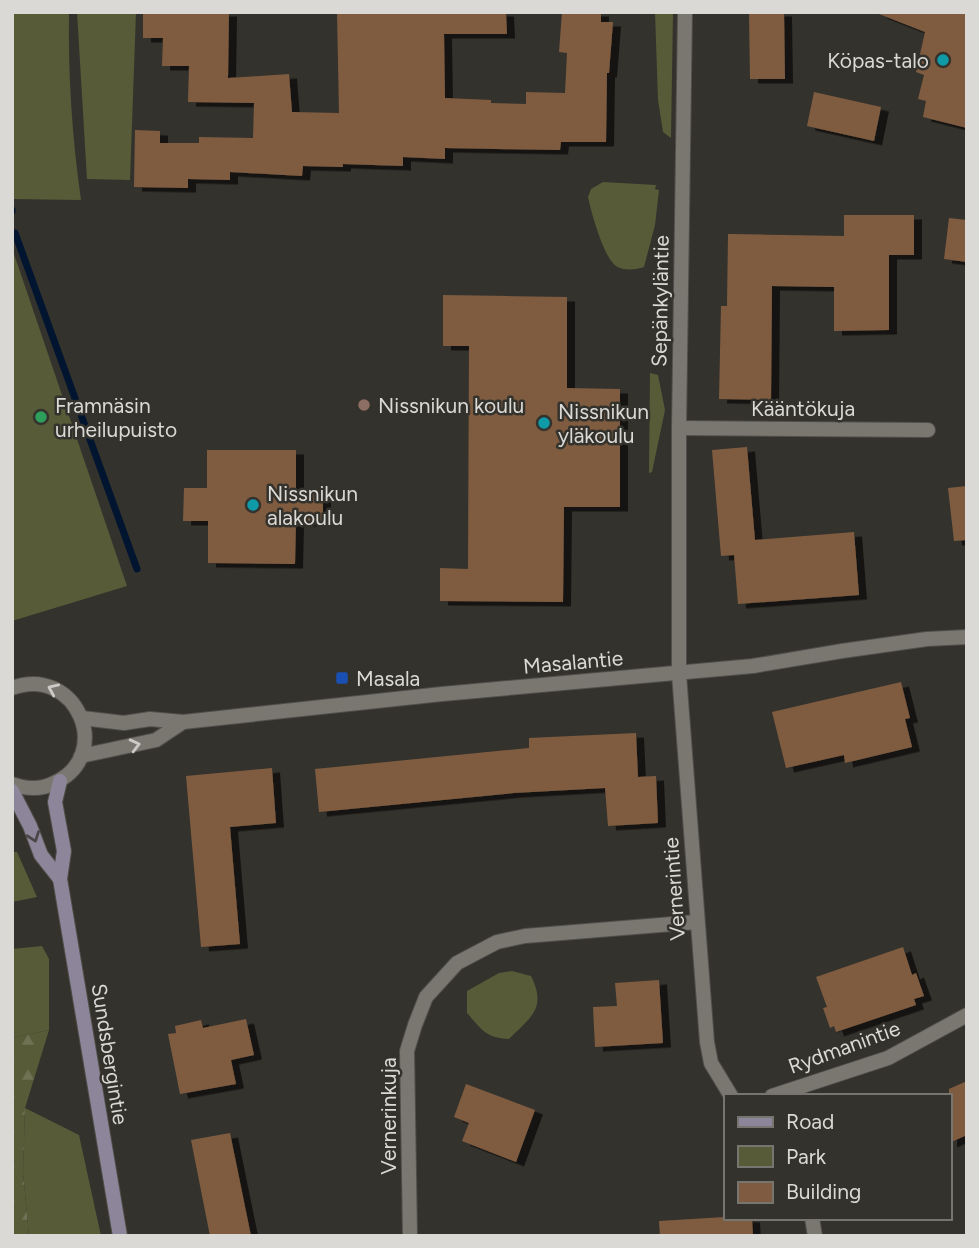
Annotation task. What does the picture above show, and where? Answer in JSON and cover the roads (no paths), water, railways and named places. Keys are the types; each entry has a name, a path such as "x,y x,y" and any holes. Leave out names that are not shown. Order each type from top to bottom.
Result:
{"main road":[{"name":"Sundsbergintie","path":"60,781 55,802 64,851 60,879 120,1236"},
{"name":"Sundsbergintie","path":"12,791 41,855 60,879"}],"street":[{"name":"Sepänkyläntie","path":"679,674 679,428 685,12"},
{"name":"Kääntökuja","path":"679,428 928,429"},
{"name":"Masalantie","path":"82,718 124,723 150,719 183,722 753,666 927,639 967,636"},
{"name":"Vernerintie","path":"679,674 702,996 711,1063 730,1094"},
{"path":"12,688 32,683 55,688 75,705 85,731 81,756 73,770 60,781 38,788 12,784"},
{"name":"Masalantie","path":"81,756 156,740 183,722"},
{"name":"Vernerinkuja","path":"410,1236 407,1051 426,997 457,963 497,943 525,936 697,922"},
{"name":"Rydmanintie","path":"778,1094 888,1058 967,1015"}],"waterway":[{"path":"15,233 137,569"}],"place":[{"name":"Köpas-talo","path":"943,60"},
{"name":"Nissnikun koulu","path":"364,405"},
{"name":"Framnäsin urheilupuisto","path":"41,417"},
{"name":"Nissnikun yläkoulu","path":"544,423"},
{"name":"Nissnikun alakoulu","path":"253,505"},
{"name":"Masala","path":"342,678"}]}
